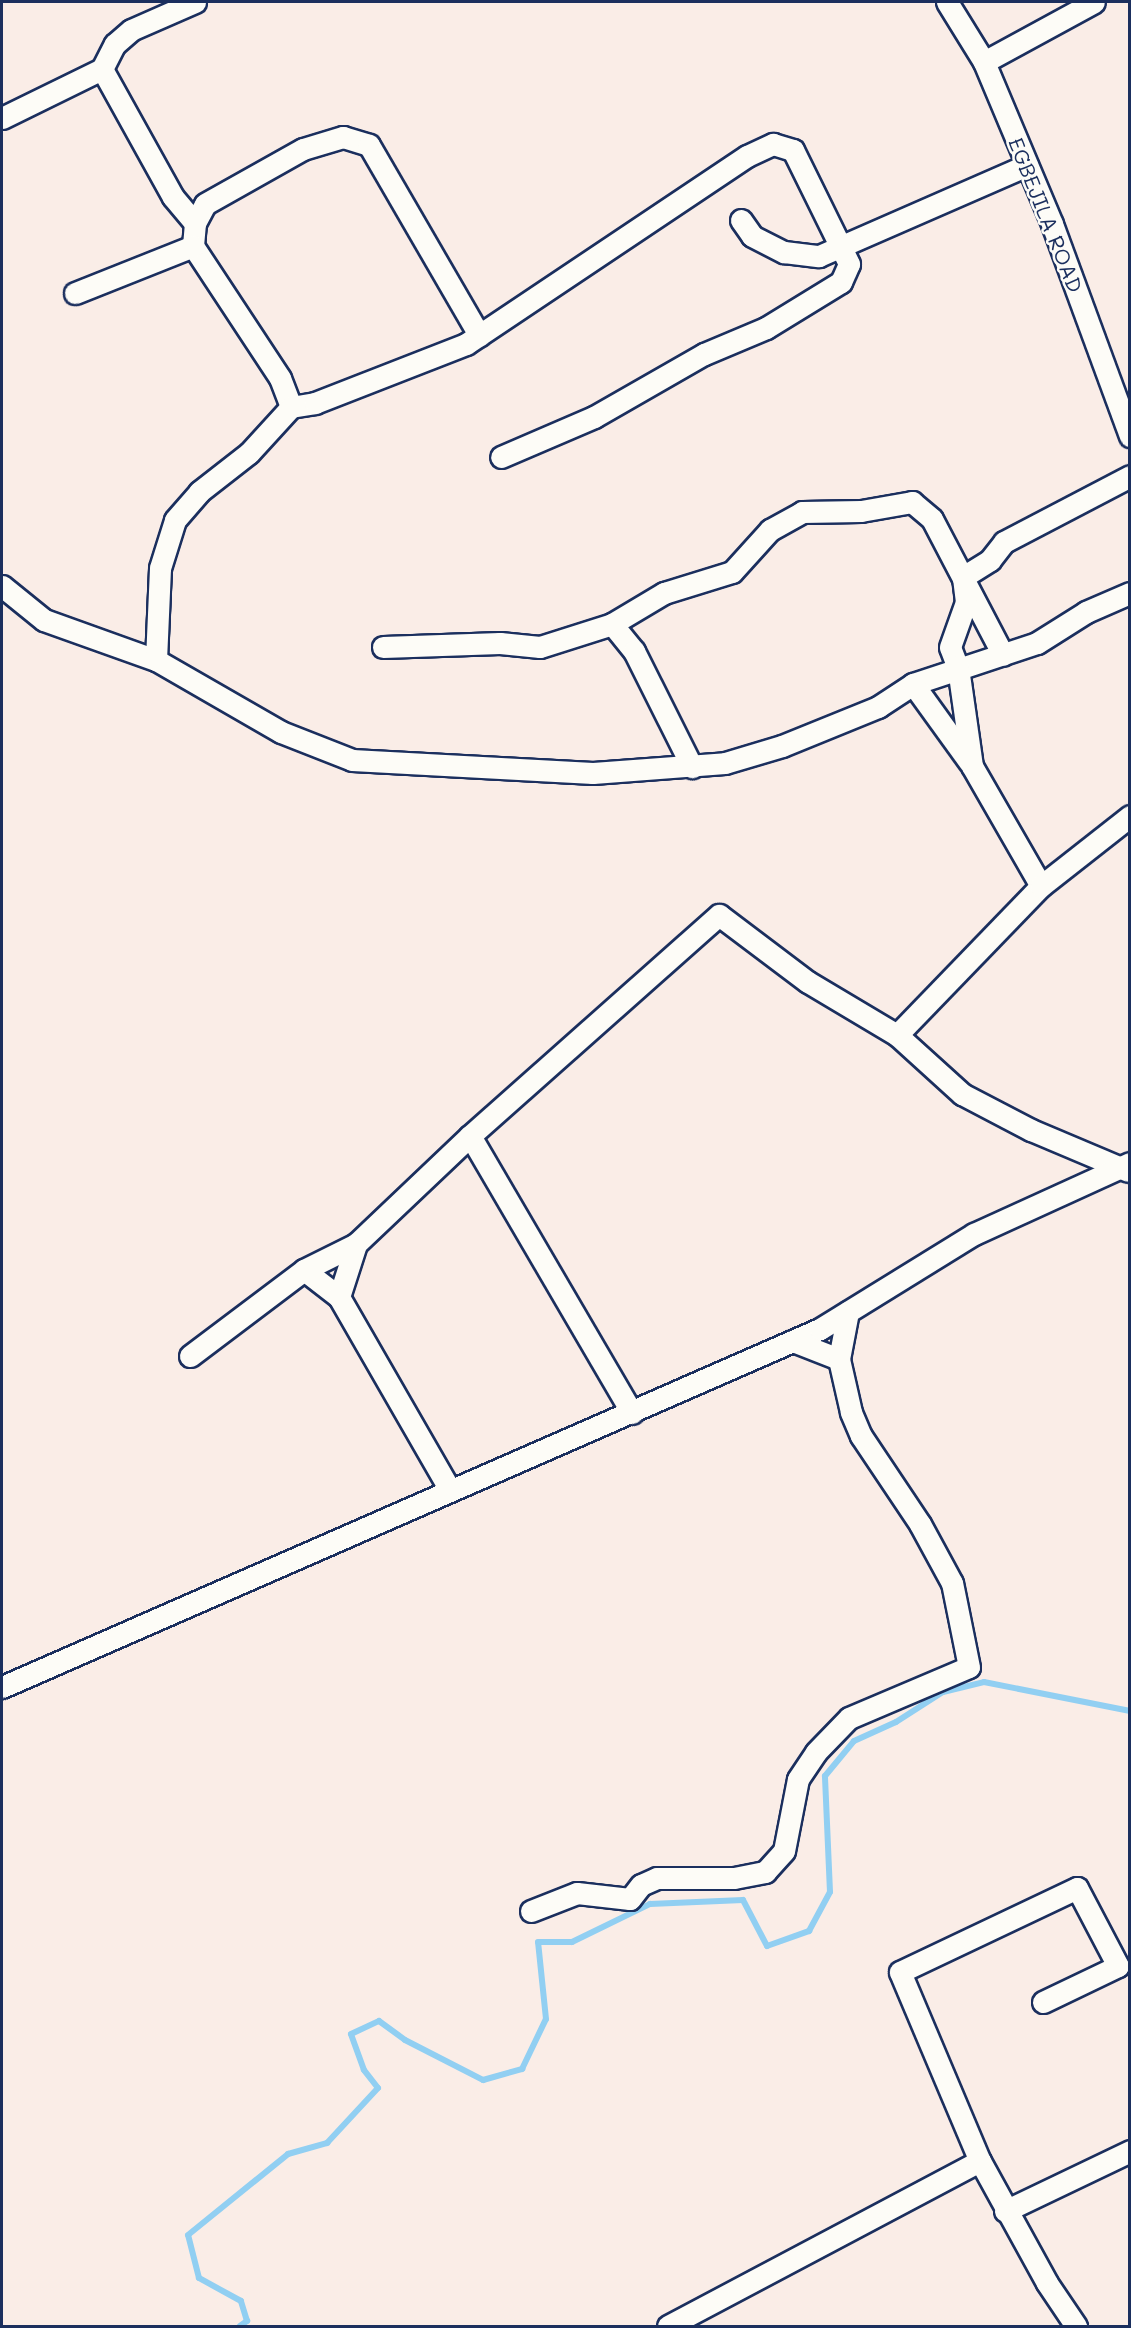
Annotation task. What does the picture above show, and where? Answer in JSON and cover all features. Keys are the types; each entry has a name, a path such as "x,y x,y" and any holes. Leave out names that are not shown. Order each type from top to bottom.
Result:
{"street":[{"path":"2,118 102,69 115,44 131,30 195,2"},
{"name":"EGBEJILA ROAD","path":"947,2 984,62 1123,398 1130,436"},
{"path":"984,62 1094,2"},
{"path":"102,69 173,197 195,223"},
{"path":"291,407 280,378 193,246 195,223 205,204 303,149 343,137 369,145 479,334"},
{"path":"156,660 160,568 175,520 199,492 249,453 291,407 346,391 452,350 747,156 773,144 793,150 849,264 840,282 807,305 766,328 704,354 594,417 501,457"},
{"path":"741,220 752,236 784,252 819,256 1027,165"},
{"path":"75,293 193,246"},
{"path":"963,577 990,560 1004,542 1130,476"},
{"path":"383,647 509,643 540,647 612,624 664,593 732,572 770,530 802,512 861,511 912,502 932,519 1003,655"},
{"path":"963,577 966,602 950,647 958,668 972,766"},
{"path":"2,586 44,620 156,660 281,732 352,760 593,773 725,763 782,746 878,707 913,684 1037,643 1086,612 1130,593"},
{"path":"612,624 634,651 692,767"},
{"path":"913,684 972,766 1041,886"},
{"path":"897,1035 1041,886 1130,816"},
{"path":"190,1356 304,1270 356,1244 470,1136 719,915 808,982 897,1035 962,1094 1126,1168"},
{"path":"470,1136 632,1413"},
{"path":"2,1687 793,1341 848,1312 974,1234 1126,1168"},
{"path":"339,1297 356,1244"},
{"path":"304,1270 339,1297 450,1490"},
{"path":"531,1911 577,1893 630,1899 641,1885 657,1878 734,1878 765,1872 784,1851 798,1779 816,1752 849,1718 969,1667 952,1584 920,1524 861,1436 839,1359 848,1312"},
{"path":"793,1341 839,1359"},
{"path":"1043,2002 1118,1966 1077,1888 900,1972 980,2161 1005,2211 1076,2326"},
{"path":"1005,2211 1130,2151"},
{"path":"668,2326 980,2161"}],"waterway":[{"path":"240,2326 247,2321 241,2301 199,2278 188,2235 288,2154 327,2143 378,2088 364,2070 351,2034 379,2021 405,2040 483,2080 522,2069 546,2019 538,1942 572,1942 650,1904 743,1900 767,1946 809,1931 830,1892 825,1776 854,1741 896,1722 943,1692 984,1682 1130,1711"}]}
